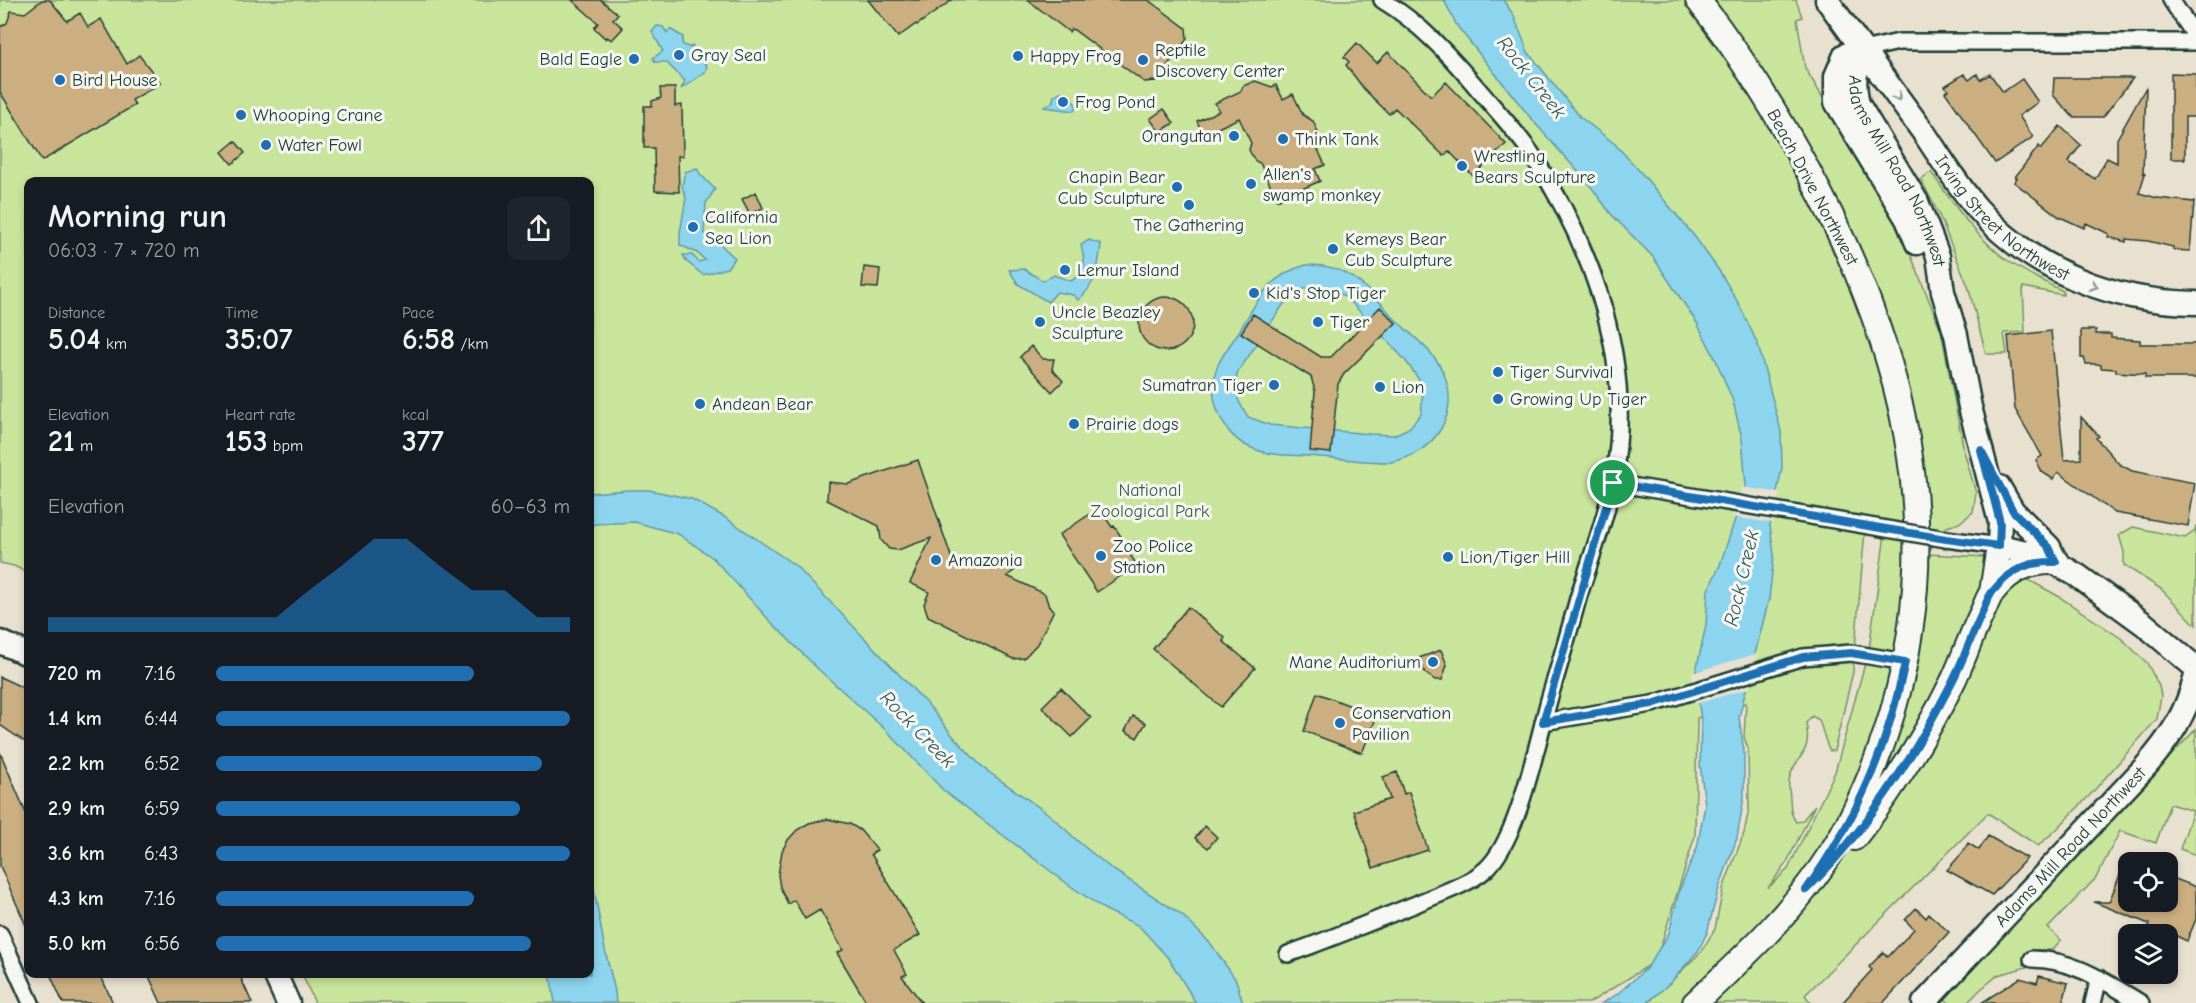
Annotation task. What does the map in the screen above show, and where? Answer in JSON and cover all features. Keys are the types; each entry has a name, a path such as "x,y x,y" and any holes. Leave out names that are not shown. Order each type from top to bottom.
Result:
{"main road":[{"name":"Beach Drive Northwest","path":"1695,1003 1764,936 1806,890 1833,850 1867,786 1887,731 1905,662 1916,579 1915,495 1906,427 1886,350 1851,255 1817,187 1759,87 1698,0"},
{"path":"1806,890 1856,836 1911,756 1953,679 1992,592 1999,546"},
{"path":"1992,592 2006,578 2026,565 2034,562 2056,562"}],"street":[{"path":"1288,954 1458,886 1486,870 1499,853 1517,815 1613,483 1618,443 1619,410 1611,339 1585,256 1561,202 1515,132 1444,50 1395,8 1382,0"},
{"name":"Adams Mill Road Northwest","path":"1827,0 1863,50 1855,73 1854,89 1858,104 1917,202 1938,256 1943,292 1956,335 1981,450 2000,522 1999,546"},
{"path":"2171,0 2196,37"},
{"path":"1863,50 1899,42 2196,42"},
{"name":"Irving Street Northwest","path":"1863,50 1970,199 1993,225 2020,248 2070,277 2107,290 2151,300 2196,303"},
{"path":"1981,450 2013,511 2049,547 2056,562"},
{"path":"1613,483 2031,552 2056,562 2144,624 2196,668"},
{"path":"0,642 24,652"},
{"path":"1543,722 1652,704 1803,657 1851,653 1905,662"},
{"name":"Adams Mill Road Northwest","path":"1924,1003 2169,739 2186,708 2196,676"},
{"path":"0,934 32,1003"},
{"path":"2032,959 2061,962 2099,978 2141,1003"},
{"path":"276,978 288,1003"},
{"path":"2093,1003 2099,978"}],"green space":[{"name":"National Zoological Park","path":"0,0 1796,0 1802,17 1797,19 1805,68 1897,221 1941,330 1964,451 1976,493 1973,512 1959,523 1947,527 1927,554 1987,557 2058,596 2122,639 2147,663 2159,686 2161,696 2157,719 2091,794 2038,846 1988,813 1805,995 1811,1003 1648,1003 1701,952 1715,929 1723,889 1744,833 1749,809 1748,749 1744,737 1746,703 1697,718 1695,836 1656,961 1589,1003 315,1003 304,978 594,978 594,177 24,177 24,571 0,563","holes":["1866,518 1883,519 1884,542 1869,649 1835,772 1788,869 1768,888 1787,862 1815,805 1802,821 1796,822 1791,811 1789,780 1791,772 1805,749 1806,723 1812,716 1819,720 1828,748 1834,751 1853,672"]},
{"path":"1931,172 1965,219 1995,251 2020,269 2063,291 2063,295 2023,287 2025,332 2004,333 2007,354 1986,354 1968,286 1939,215 1921,179"},
{"path":"2196,525 2196,625 2161,589 2124,565 2124,552 2119,535 2133,527 2185,538 2195,531"},
{"path":"2196,729 2196,855 2180,849 2193,811 2170,804 2156,843 2120,831 2096,878 2048,928 2061,940 2052,950 2030,950 2027,967 1998,975 1967,1003 1949,1003 1944,998"}],"water":[{"name":"Rock Creek","path":"1444,0 1503,0 1513,14 1528,52 1580,117 1615,144 1695,237 1720,272 1740,306 1758,345 1781,431 1782,468 1770,525 1774,555 1769,599 1739,717 1744,752 1744,797 1737,838 1718,891 1707,933 1698,951 1671,982 1647,1003 1602,1003 1616,995 1647,968 1669,933 1679,891 1697,848 1705,805 1700,764 1701,720 1695,676 1706,625 1708,590 1720,565 1746,486 1742,439 1733,401 1715,358 1697,323 1653,257 1611,214 1589,184 1534,122 1457,26"},
{"name":"Gray Seal","path":"657,26 663,27 667,33 670,29 683,37 682,44 690,48 692,45 707,66 705,72 681,89 685,81 666,62 655,62 653,58 663,51 652,32"},
{"name":"Frog Pond","path":"1060,92 1066,93 1077,106 1074,111 1044,107 1052,103 1054,96"},
{"name":"California Sea Lion","path":"697,168 715,189 706,203 704,233 735,258 727,268 703,275 686,261 683,255 692,255 699,262 705,260 697,253 680,245 686,198 682,186 685,172"},
{"path":"1089,240 1101,244 1099,260 1093,282 1078,300 1073,295 1057,292 1048,302 1018,284 1009,270 1024,269 1043,281 1054,275 1071,281 1083,270 1081,245"},
{"path":"1306,265 1322,266 1336,269 1359,282 1428,350 1438,363 1448,386 1447,415 1441,429 1420,450 1391,462 1274,454 1243,444 1226,427 1220,417 1214,393 1218,365 1259,298 1274,282 1293,269","holes":["1322,287 1338,292 1349,300 1405,360 1420,381 1423,389 1421,414 1409,428 1394,435 1270,425 1248,417 1239,402 1234,386 1238,372 1283,305 1292,295 1306,288"]},
{"name":"Rock Creek","path":"649,490 692,499 726,518 796,566 930,707 983,768 1050,815 1112,869 1182,915 1211,944 1236,980 1243,1003 1196,1003 1169,959 1139,926 1104,909 1069,885 943,790 889,733 817,668 769,620 713,558 678,534 635,522 594,524 594,493"},
{"path":"594,890 616,1003 555,1003 551,978 594,978"}],"pier":[{"path":"1742,487 1780,493 1773,523 1732,517"},
{"path":"1759,653 1749,688 1696,704 1692,673"}],"building":[{"name":"Bird House","path":"42,0 50,0 67,21 80,13 88,27 101,19 127,64 139,55 161,83 132,100 135,105 42,161 0,92 0,27 7,23 11,11 25,13"},
{"path":"572,0 601,0 618,14 613,19 623,28 612,40 607,37 606,39 594,28 598,23"},
{"path":"868,0 952,0 898,37"},
{"name":"Reptile Discovery Center","path":"1028,0 1148,0 1186,28 1187,39 1156,81 1144,82 1074,30 1071,29 1069,32"},
{"path":"1357,43 1377,63 1388,52 1431,96 1446,82 1506,144 1473,176 1449,151 1444,156 1395,108 1389,114 1364,89 1346,65 1349,62 1344,57"},
{"path":"2171,73 2196,74 2196,117 2185,117 2185,159 2171,159"},
{"path":"1964,74 1969,80 1977,74 1980,80 1990,74 2003,92 2022,79 2038,102 2019,116 2033,137 1995,163 1945,92 1948,90 1945,86"},
{"path":"2054,78 2133,78 2103,117 2073,117 2053,95"},
{"name":"Think Tank","path":"1255,81 1272,87 1276,85 1283,99 1293,94 1303,115 1313,121 1318,132 1315,143 1325,165 1315,169 1320,181 1277,200 1260,163 1255,161 1249,150 1251,143 1239,118 1203,135 1197,121 1219,111 1215,103 1241,91 1243,86"},
{"path":"2146,87 2143,173 2145,174 2139,193 2157,198 2194,202 2190,251 2173,250 2173,247 2148,241 2126,239 2126,242 2108,237 2109,234 2086,223 2084,228 2058,216 2014,182 2017,178 2015,177 2039,146 2041,149 2060,126 2081,145 2068,162 2095,179 2107,158 2117,163 2117,139"},
{"path":"660,88 675,88 675,106 682,105 683,156 678,156 679,192 655,191 654,148 644,148 644,106 652,106 652,101 661,98"},
{"path":"1164,109 1174,123 1160,132 1150,119"},
{"path":"235,141 245,153 232,164 222,152"},
{"path":"756,192 763,208 750,214 742,199"},
{"path":"864,267 880,269 878,288 862,287"},
{"path":"1166,297 1176,299 1185,305 1191,314 1193,324 1191,334 1185,343 1176,349 1166,351 1156,349 1147,343 1141,334 1139,324 1141,314 1147,305 1156,299"},
{"path":"1380,307 1396,323 1344,374 1338,384 1331,453 1310,451 1315,391 1311,377 1241,333 1253,314 1321,357 1331,357"},
{"path":"2081,330 2096,330 2096,334 2111,334 2111,338 2140,340 2140,344 2196,344 2196,378 2145,378 2145,374 2116,372 2116,369 2101,368 2098,364 2086,364 2084,358 2081,358"},
{"path":"2051,331 2064,460 2081,459 2081,417 2099,436 2096,438 2119,464 2132,471 2195,483 2188,526 2115,513 2058,472 2053,479 2042,472 2036,460 2042,456 2015,409 2008,336"},
{"path":"1031,346 1043,359 1054,359 1052,369 1063,381 1052,392 1020,357"},
{"name":"Amazonia","path":"918,460 954,565 972,560 983,561 985,557 1014,571 1007,576 1045,594 1049,607 1054,610 1037,644 1024,658 1013,659 928,616 924,604 929,592 910,583 931,538 898,550 889,549 881,540 879,526 827,500 828,482 848,484"},
{"name":"Zoo Police Station","path":"1099,508 1112,527 1114,526 1137,565 1097,592 1059,535"},
{"path":"1188,607 1225,638 1223,641 1255,668 1221,707 1153,649"},
{"name":"Mane Auditorium","path":"1441,650 1447,665 1442,680 1435,680 1425,673 1419,658"},
{"path":"0,677 24,688 24,741 0,725"},
{"path":"1061,688 1091,718 1072,737 1042,707"},
{"name":"Conservation Pavilion","path":"1317,693 1377,716 1362,753 1304,731"},
{"path":"1133,716 1146,723 1137,738 1125,731"},
{"path":"0,752 24,809 24,921 0,866"},
{"path":"1397,772 1404,794 1409,792 1428,850 1373,868 1354,811 1390,799 1383,777"},
{"path":"828,819 850,824 860,830 877,850 871,854 920,935 894,950 907,974 902,976 922,1003 867,1003 837,953 843,950 820,910 805,919 794,900 788,904 780,887 778,875 782,851 797,830 809,823"},
{"path":"1205,826 1217,837 1208,848 1195,838"},
{"path":"1988,836 2027,858 1992,895 1947,870 1968,843 1979,850"},
{"path":"2118,880 2118,912 2094,902 2109,902"},
{"path":"2178,880 2196,887 2196,919 2187,941 2178,937 2178,924 2149,924 2119,912 2178,912"},
{"path":"1916,908 1926,918 1929,914 1949,932 1883,1003 1842,1003 1872,970 1869,967 1883,952 1888,957 1914,929 1905,920"},
{"path":"2039,976 2068,983 2063,1003 1981,1003 2020,978 2037,983"},
{"path":"52,978 102,978 113,1003 63,1003"},
{"path":"150,978 241,978 252,1003 161,1003"}],"place":[{"name":"Gray Seal","path":"679,55"},
{"name":"Happy Frog","path":"1018,56"},
{"name":"Bald Eagle","path":"634,59"},
{"name":"Reptile Discovery Center","path":"1143,60"},
{"name":"Bird House","path":"60,80"},
{"name":"Frog Pond","path":"1063,102"},
{"name":"Whooping Crane","path":"241,115"},
{"name":"Orangutan","path":"1234,136"},
{"name":"Think Tank","path":"1283,139"},
{"name":"Water Fowl","path":"266,145"},
{"name":"Wrestling Bears Sculpture","path":"1462,166"},
{"name":"Allen's swamp monkey","path":"1251,184"},
{"name":"Chapin Bear Cub Sculpture","path":"1177,187"},
{"name":"The Gathering","path":"1189,205"},
{"name":"California Sea Lion","path":"693,227"},
{"name":"Kemeys Bear Cub Sculpture","path":"1333,249"},
{"name":"Lemur Island","path":"1065,270"},
{"name":"Kid's Stop Tiger","path":"1254,293"},
{"name":"Uncle Beazley Sculpture","path":"1040,322"},
{"name":"Tiger","path":"1318,322"},
{"name":"Tiger Survival","path":"1498,372"},
{"name":"Sumatran Tiger","path":"1274,385"},
{"name":"Lion","path":"1380,387"},
{"name":"Growing Up Tiger","path":"1498,399"},
{"name":"Andean Bear","path":"700,404"},
{"name":"Prairie dogs","path":"1074,424"},
{"name":"Zoo Police Station","path":"1101,556"},
{"name":"Lion/Tiger Hill","path":"1448,557"},
{"name":"Amazonia","path":"936,560"},
{"name":"Mane Auditorium","path":"1433,662"},
{"name":"Conservation Pavilion","path":"1340,723"}],"route":[{"path":"1981,450 2013,511 2049,547 2056,562 2034,562 2026,565 2006,578 1992,592 1953,679 1911,756 1856,836 1806,890 1833,850 1867,786 1884,741 1905,662 1851,653 1803,657 1652,704 1543,722 1613,483 1999,546 2000,522 1981,450"}]}
